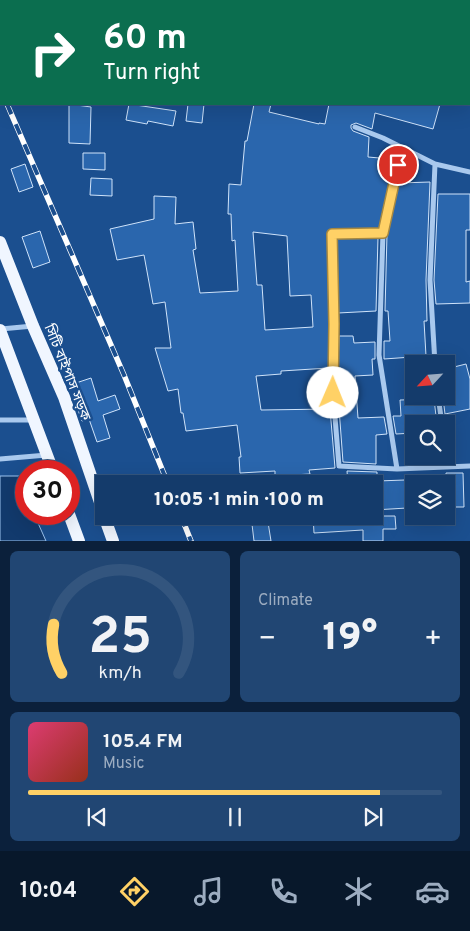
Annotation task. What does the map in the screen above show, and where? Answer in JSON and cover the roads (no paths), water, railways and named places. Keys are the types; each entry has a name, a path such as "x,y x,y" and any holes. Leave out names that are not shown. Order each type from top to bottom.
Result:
{"main road":[{"name":"সিটি বাইপাস সড়ক","path":"1,247 64,398 95,489"},
{"path":"0,330 48,460"},
{"path":"73,525 79,541"},
{"name":"সিটি বাইপাস সড়ক","path":"107,525 113,541"}],"street":[{"path":"355,127 383,138 434,164 470,172"},
{"path":"397,469 379,355 383,233 402,148"},
{"path":"434,164 430,280 434,355"},
{"path":"383,233 332,234 333,393 339,466 397,469 470,466"},
{"path":"0,330 33,326"},
{"path":"0,420 34,420"},
{"path":"0,459 46,454"}],"water":[{"path":"0,476 15,476 15,525 39,525 46,541 0,541"}],"railway":[{"path":"7,105 124,375 164,475"},
{"path":"185,525 191,541"}]}
